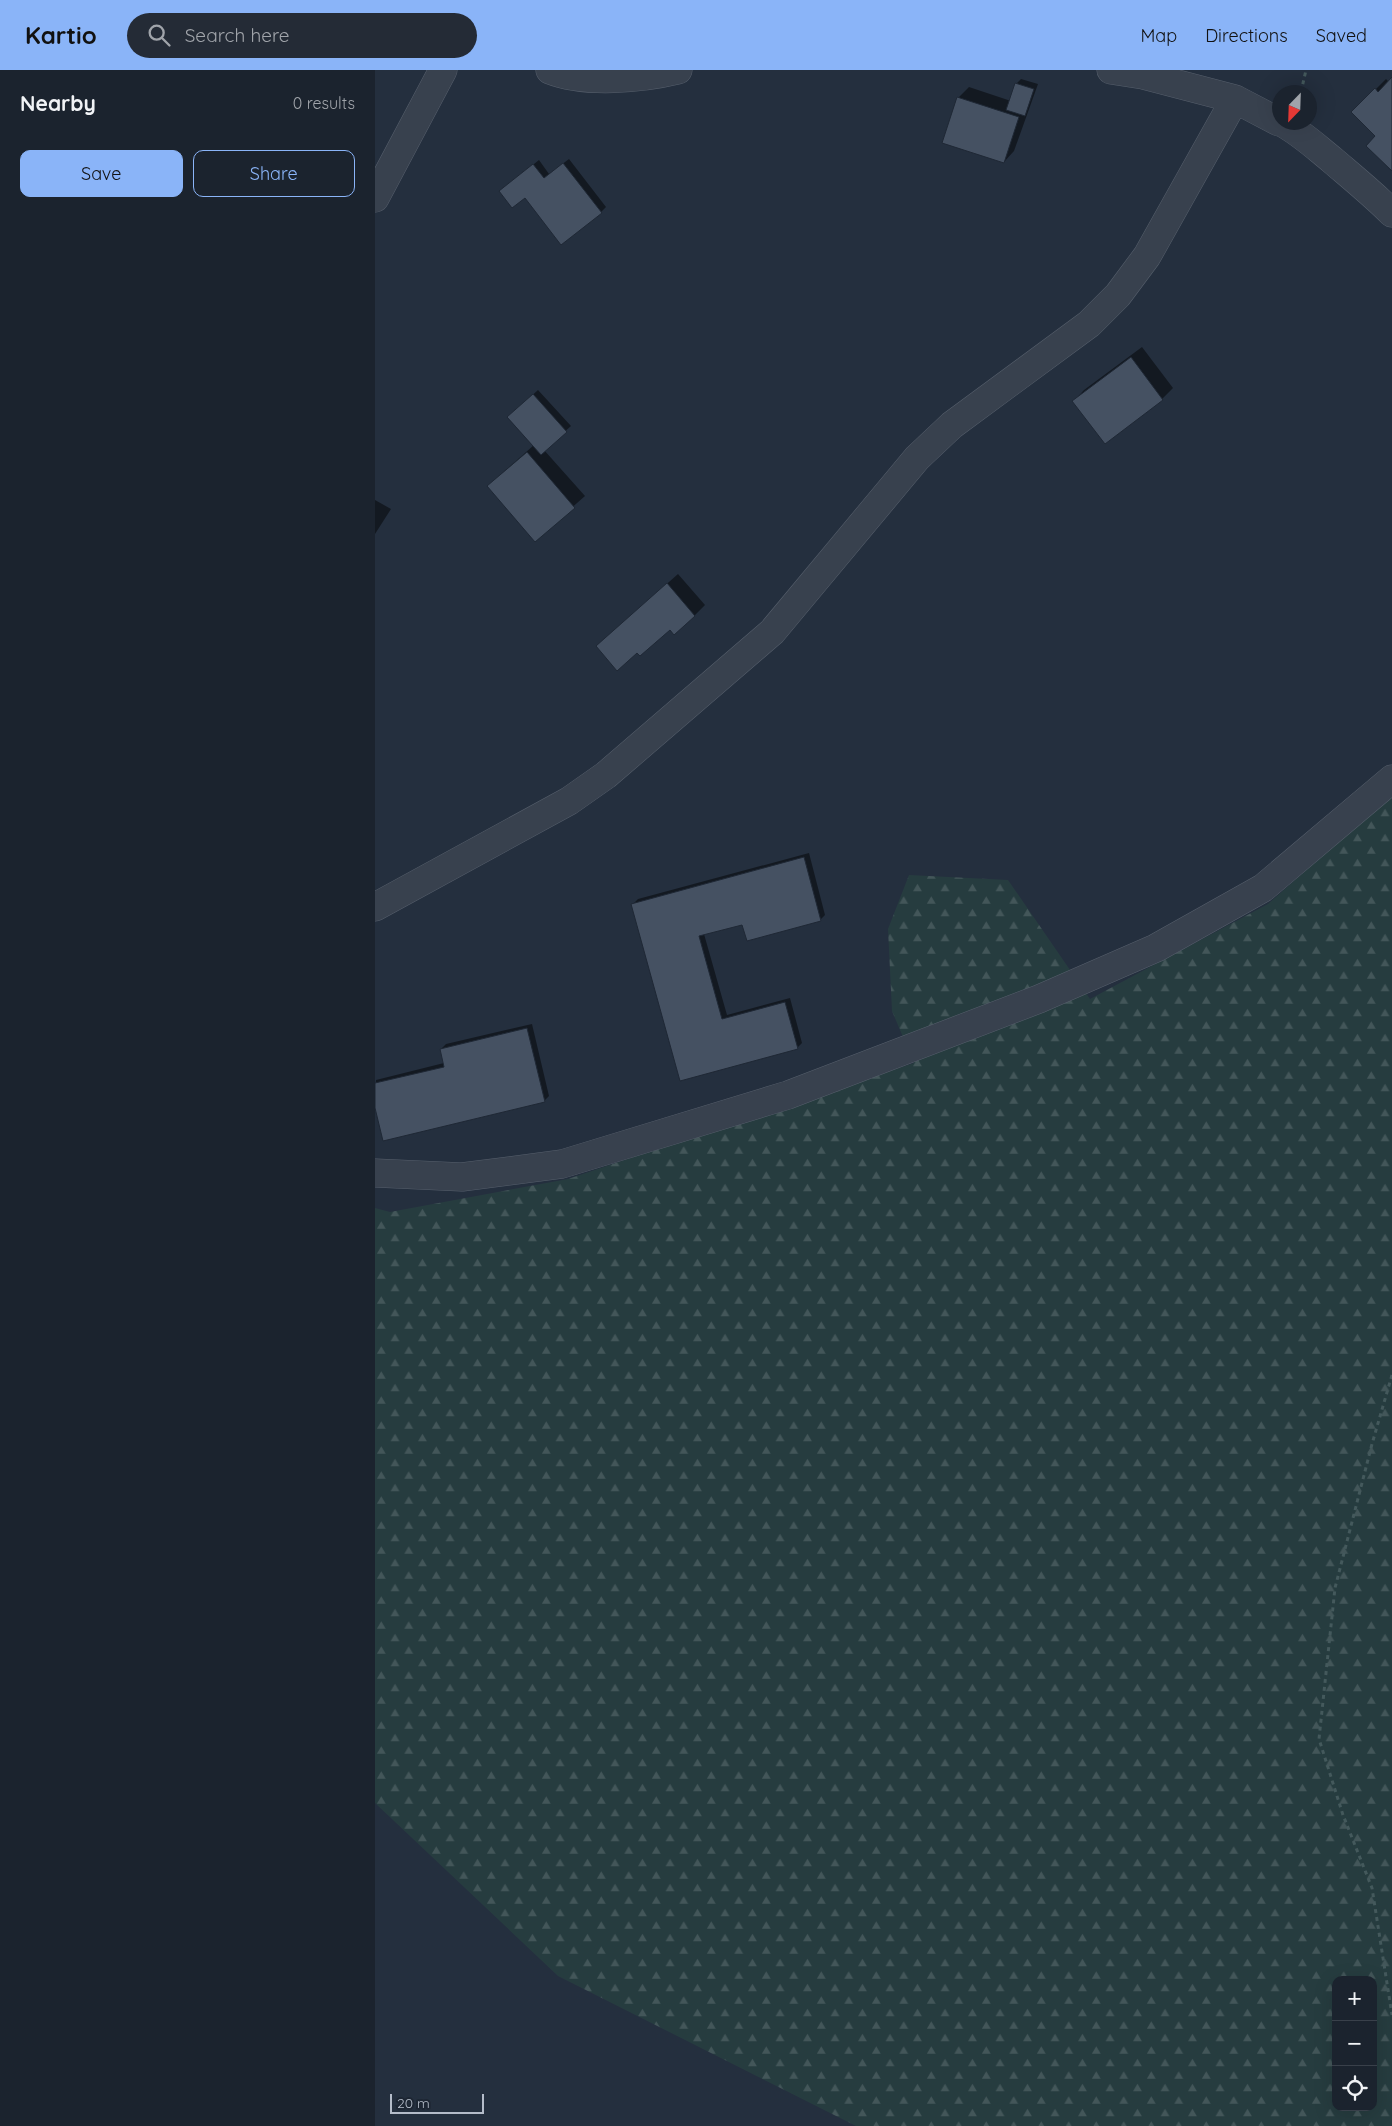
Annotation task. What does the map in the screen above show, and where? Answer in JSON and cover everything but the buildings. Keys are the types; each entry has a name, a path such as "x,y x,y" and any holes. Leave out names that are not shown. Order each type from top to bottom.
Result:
{"street":[{"path":"375,198 443,70"},
{"path":"550,70 604,79 655,76 678,70"},
{"path":"1111,70 1143,75 1235,99 1272,118"},
{"path":"375,908 569,801 599,780 772,632 917,458 952,425 1089,324 1118,295 1147,256 1235,99"},
{"path":"1295,130 1373,194 1392,213"},
{"path":"375,1173 462,1177 562,1164 788,1095 1039,999 1156,948 1263,888 1392,779"}],"path":[{"path":"1303,85 1306,70"},
{"path":"1392,1375 1335,1588 1319,1738 1343,1815 1372,1888 1392,2016"}],"green space":[{"path":"1392,794 1392,2126 856,2126 558,1976 375,1803 375,1208 390,1212 568,1179 914,1063 892,1011 888,929 909,875 1008,880 1090,999 1268,904"}]}
